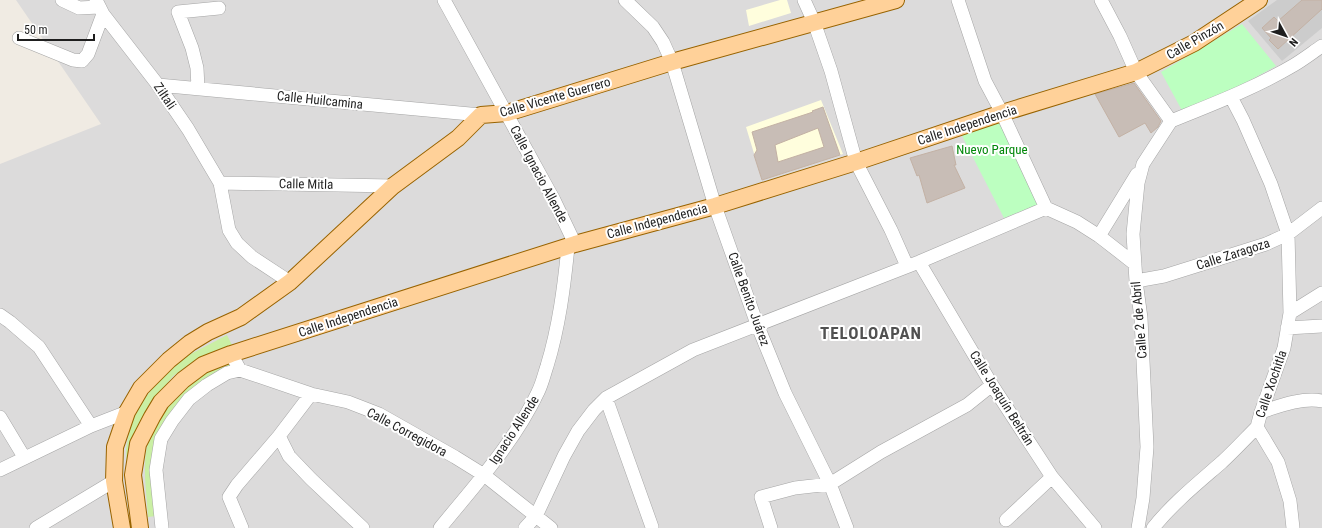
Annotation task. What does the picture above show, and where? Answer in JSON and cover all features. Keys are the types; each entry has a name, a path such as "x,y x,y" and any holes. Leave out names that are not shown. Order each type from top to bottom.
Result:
{"main road":[{"name":"Calle Vicente Guerrero","path":"122,528 114,481 115,447 127,412 141,388 169,360 190,343 208,332 241,317 290,282 393,186 458,138 481,115 507,113 672,62 896,0"},
{"name":"Calle Pinzón","path":"1136,72 1194,43 1253,2"},
{"name":"Calle Independencia","path":"140,528 134,475 138,444 161,402 183,380 203,366 231,354 572,245 715,206 856,162 1002,113 1136,72"}],"street":[{"path":"19,38 73,60 82,61 88,54 100,7 79,8 62,0"},
{"name":"Calle Ignacio Allende","path":"444,0 554,200 572,245"},
{"name":"Calle Benito Juárez","path":"625,0 653,27 663,42 672,62 715,206 757,324 784,393 830,484 847,528"},
{"name":"Calle Joaquín Beltrán","path":"804,0 814,22 831,71 856,162 891,230 1052,477 1095,528"},
{"path":"958,0 984,81 1002,113 1046,208 1072,219 1099,236 1135,264"},
{"path":"1101,0 1120,36 1136,72 1171,121 1231,97 1295,65 1322,46"},
{"name":"Ziltali","path":"100,7 158,85 188,129 220,183 229,230 237,243 252,257 290,282"},
{"path":"198,88 196,61 178,12 219,8"},
{"name":"Calle Huilcamina","path":"158,85 481,115"},
{"name":"Calle Xochitla","path":"1231,97 1243,120 1271,184 1288,234 1290,313 1284,348 1257,427 1278,462 1290,501 1293,528"},
{"name":"Calle 2 de Abril","path":"1138,528 1143,498 1147,446 1140,318 1133,234 1138,183 1143,164 1171,121"},
{"path":"1099,236 1143,164"},
{"name":"Calle Mitla","path":"220,183 393,186"},
{"path":"525,528 536,516 564,456 578,431 594,410 606,398 693,350 913,264 1046,208"},
{"name":"Calle Zaragoza","path":"1136,281 1164,276 1266,244 1288,234 1322,208"},
{"name":"Ignacio Allende","path":"440,528 484,475 522,422 539,391 553,346 572,245"},
{"path":"1290,313 1322,293"},
{"path":"0,315 39,347 91,426"},
{"path":"1287,328 1322,326"},
{"path":"162,528 156,470 161,439 172,421 189,399 207,384 227,373 240,370 231,354"},
{"name":"Calle Corregidora","path":"240,370 311,394 348,402 379,414 484,475 550,528"},
{"path":"771,528 761,497 795,488 830,484 881,452 966,405 992,385"},
{"path":"242,528 229,498 237,485 279,436 311,394"},
{"path":"606,398 652,527"},
{"path":"1261,412 1288,403 1316,400 1322,401"},
{"path":"0,470 24,457 91,426 127,412"},
{"path":"0,417 24,457"},
{"path":"1154,528 1192,487 1223,461 1257,427"},
{"path":"279,436 288,456 363,528"},
{"path":"1006,520 1052,477"},
{"path":"36,528 114,481"}],"shaded area":[{"path":"16,0 1322,0 1322,528 0,528 0,164 101,124"},
{"path":"780,0 787,0 791,13 749,26 746,10"},
{"path":"1277,0 1322,0 1322,28 1282,61 1248,21"},
{"path":"821,100 843,154 762,180 746,127"}],"green space":[{"path":"1242,24 1276,66 1185,116 1161,72"},
{"name":"Nuevo Parque","path":"1001,122 1040,204 1004,218 961,134"},
{"path":"227,335 233,347 219,349 194,361 173,376 152,402 132,528 127,493 126,449 131,423 144,399 162,377 185,357"},
{"path":"230,362 234,365 163,424 156,516 148,517 145,460 150,437 156,423 165,409 188,386 215,368"}],"building":[{"path":"1302,0 1322,0 1322,9 1278,49 1269,40 1271,38 1262,28 1274,17 1278,21"},
{"path":"1134,83 1161,121 1158,127 1151,133 1145,123 1119,137 1095,94"},
{"path":"823,107 840,155 762,180 754,155 757,150 752,132 813,112 812,111","holes":["818,128 824,147 778,162 775,145"]},
{"path":"952,146 956,165 954,165 965,188 927,203 919,175 917,176 910,158"}],"district":[{"name":"TELOLOAPAN","path":"871,333"}]}
